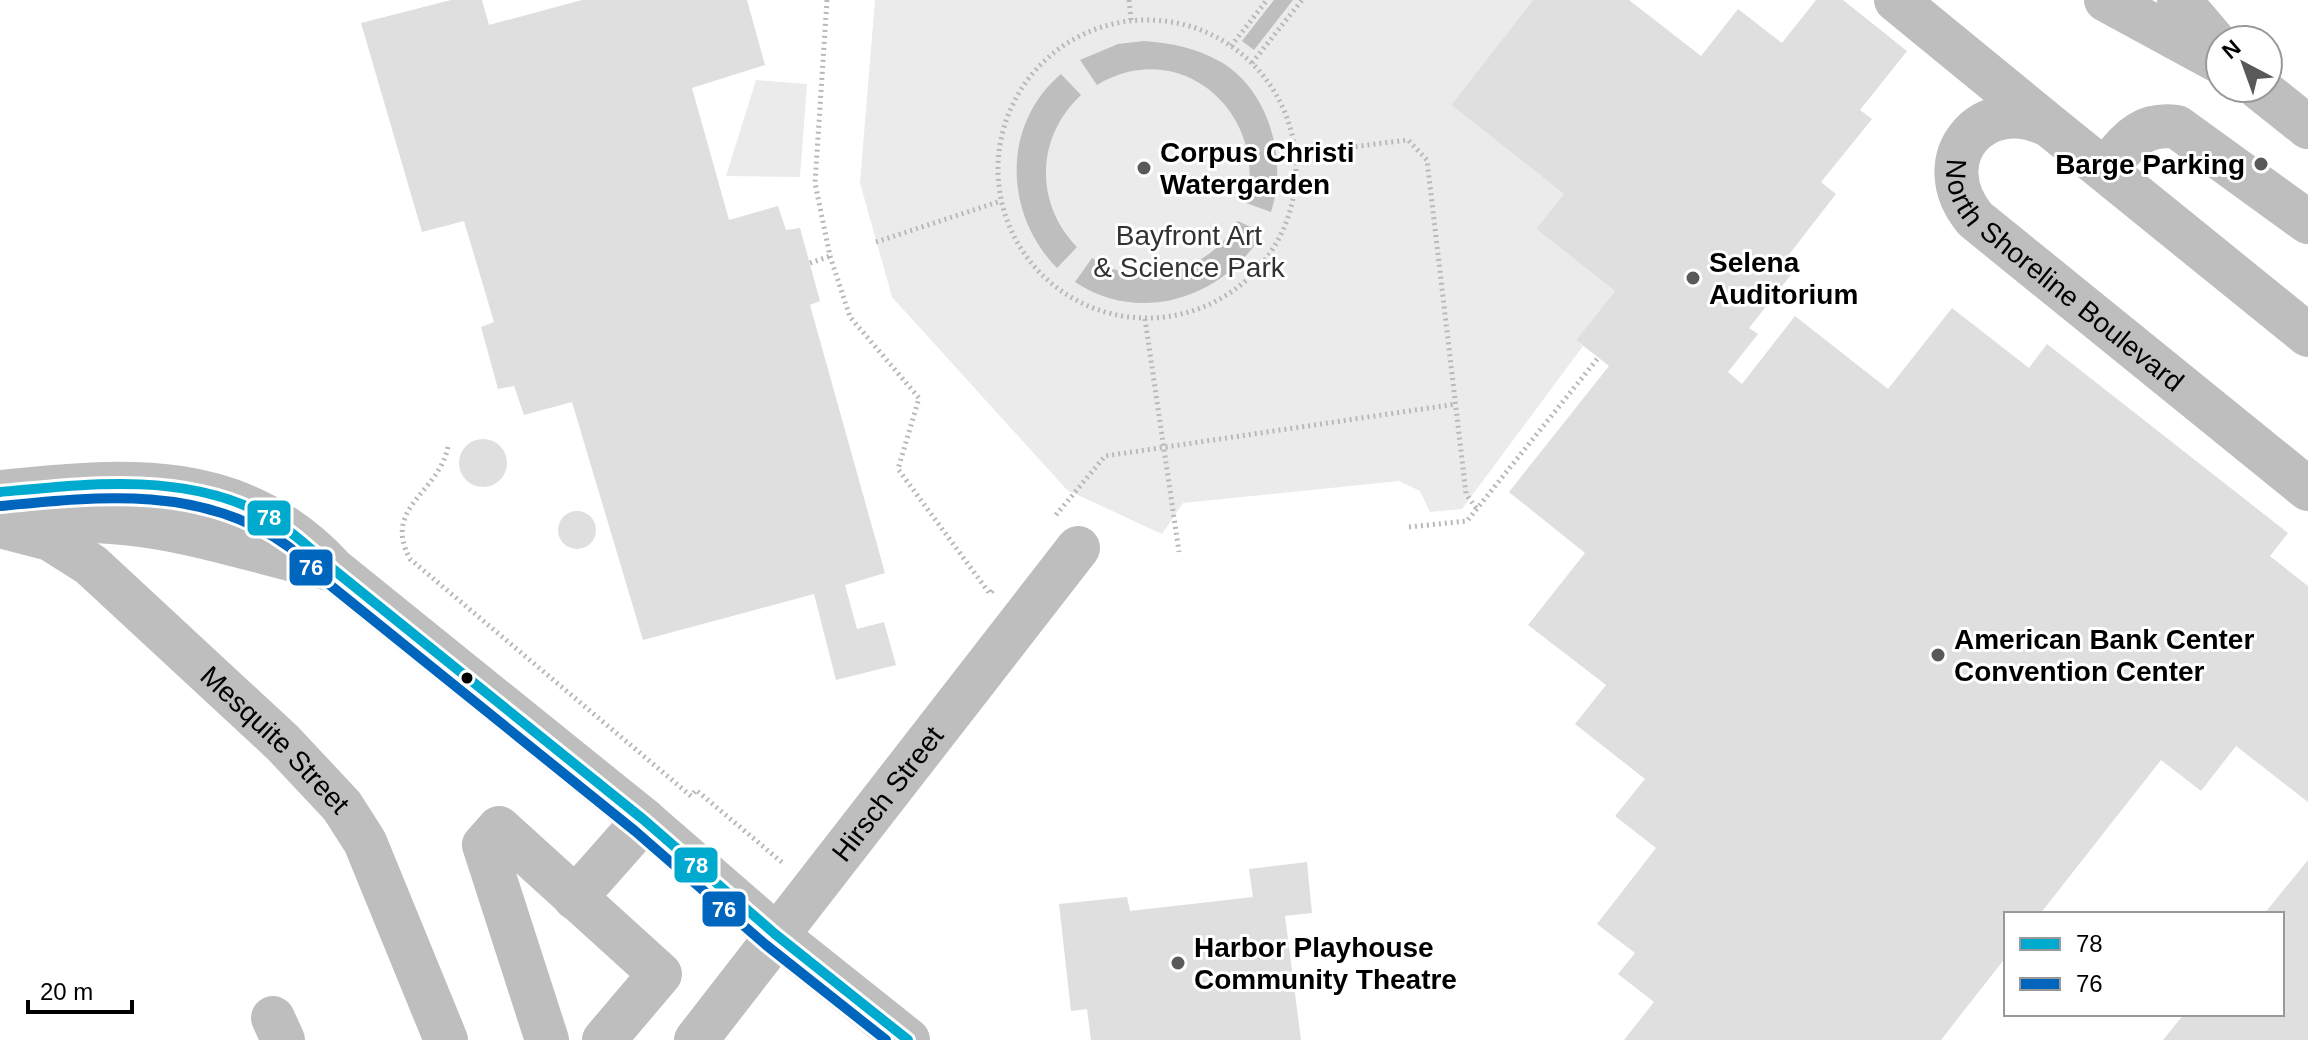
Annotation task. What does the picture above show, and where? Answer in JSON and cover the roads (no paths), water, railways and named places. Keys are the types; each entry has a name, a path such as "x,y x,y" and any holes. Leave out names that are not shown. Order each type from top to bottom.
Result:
{"street":[{"path":"1896,0 2050,126"},
{"path":"2106,0 2204,53"},
{"path":"2179,0 2204,29"},
{"path":"2279,104 2308,127"},
{"name":"North Shoreline Boulevard","path":"2308,335 2105,169 2050,126 2032,116 2012,114 1992,118 1975,129 1962,145 1956,164 1956,184 1962,204 1975,219 2308,489"},
{"path":"2105,169 2135,135 2156,124 2177,127 2308,222"},
{"path":"1,516 103,483 143,484 215,496 275,519 311,545 334,570 644,820 775,934 908,1040"},
{"name":"Mesquite Street","path":"1,516 50,539 91,565 318,777 365,842 446,1040"},
{"name":"Hirsch Street","path":"696,1040 1065,534"},
{"path":"575,898 644,820"},
{"path":"547,1040 484,845 499,828 660,974 604,1040"}],"place":[{"name":"Barge Parking","path":"2261,164"},
{"name":"Corpus Christi Watergarden","path":"1144,168"},
{"name":"Selena Auditorium","path":"1693,278"},
{"name":"American Bank Center Convention Center","path":"1938,655"},
{"name":"Harbor Playhouse Community Theatre","path":"1178,963"}],"park label":[{"name":"Bayfront Art & Science Park","path":"1189,251"}]}
